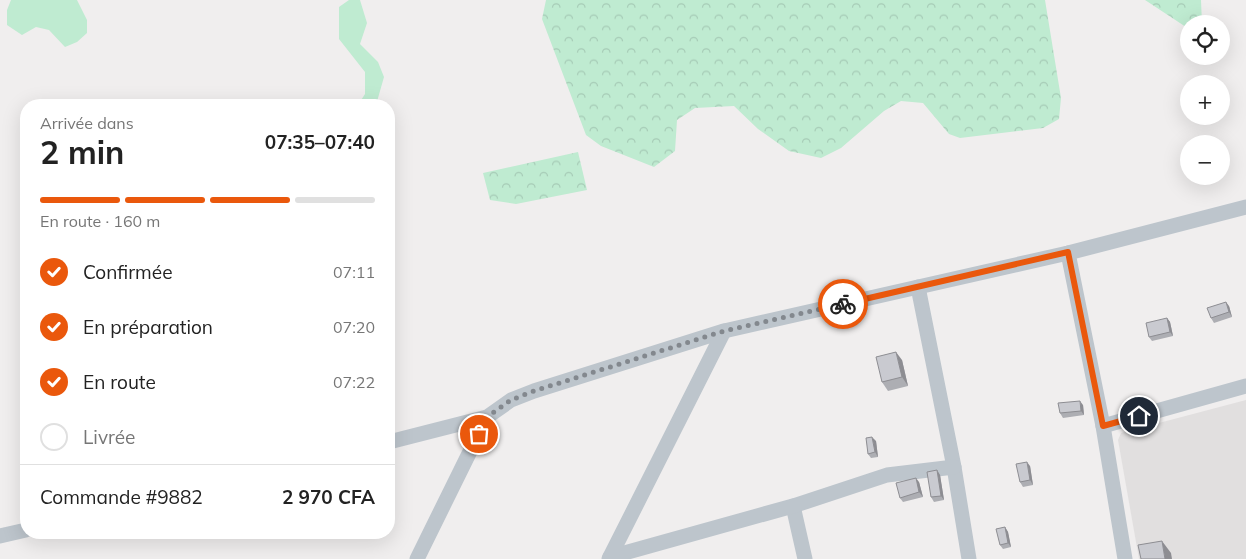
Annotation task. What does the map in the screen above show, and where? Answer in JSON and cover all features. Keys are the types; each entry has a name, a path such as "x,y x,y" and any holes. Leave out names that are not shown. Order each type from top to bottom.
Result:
{"street":[{"path":"395,440 487,417 511,400 534,391 724,331 1068,252 1246,207"},
{"path":"1068,252 1103,426 1125,559"},
{"path":"918,287 954,466 969,559"},
{"path":"609,558 724,331"},
{"path":"1103,426 1246,386"},
{"path":"417,559 487,417"},
{"path":"609,558 793,506 887,475 954,466"},
{"path":"793,506 805,559"},
{"path":"0,536 20,531"}],"shaded area":[{"path":"1246,400 1246,559 1139,559 1118,440 1121,433"}],"green space":[{"path":"11,0 77,0 87,20 87,33 77,42 65,47 49,30 36,27 22,35 7,25 7,10"},
{"path":"349,0 360,0 367,23 360,44 378,62 384,77 378,99 362,99 365,94 365,72 339,39 339,7"},
{"path":"546,0 1045,0 1061,98 1059,119 1043,128 960,138 949,134 923,103 901,101 884,111 841,148 821,158 789,151 758,129 734,106 695,108 677,120 675,151 654,167 601,146 586,135 542,19"},
{"path":"1145,0 1201,0 1202,15 1180,15 1180,23"},
{"path":"578,152 587,190 516,204 490,200 483,173"}],"building":[{"path":"1226,302 1229,312 1211,318 1207,308"},
{"path":"1167,318 1170,332 1149,337 1146,323"},
{"path":"896,352 902,377 882,382 876,357"},
{"path":"1080,401 1081,411 1060,413 1058,403"},
{"path":"872,437 875,452 868,454 866,438"},
{"path":"1027,462 1030,480 1020,482 1016,464"},
{"path":"937,470 941,496 931,497 927,472"},
{"path":"916,478 919,492 900,498 896,483"},
{"path":"1005,527 1008,543 1000,545 996,529"},
{"path":"1162,541 1165,559 1141,559 1138,545"}],"way so far":[{"path":"479,434 487,417 511,400 534,391 724,331 843,304"}],"route":[{"path":"843,304 1068,252 1103,426 1139,416"}]}
